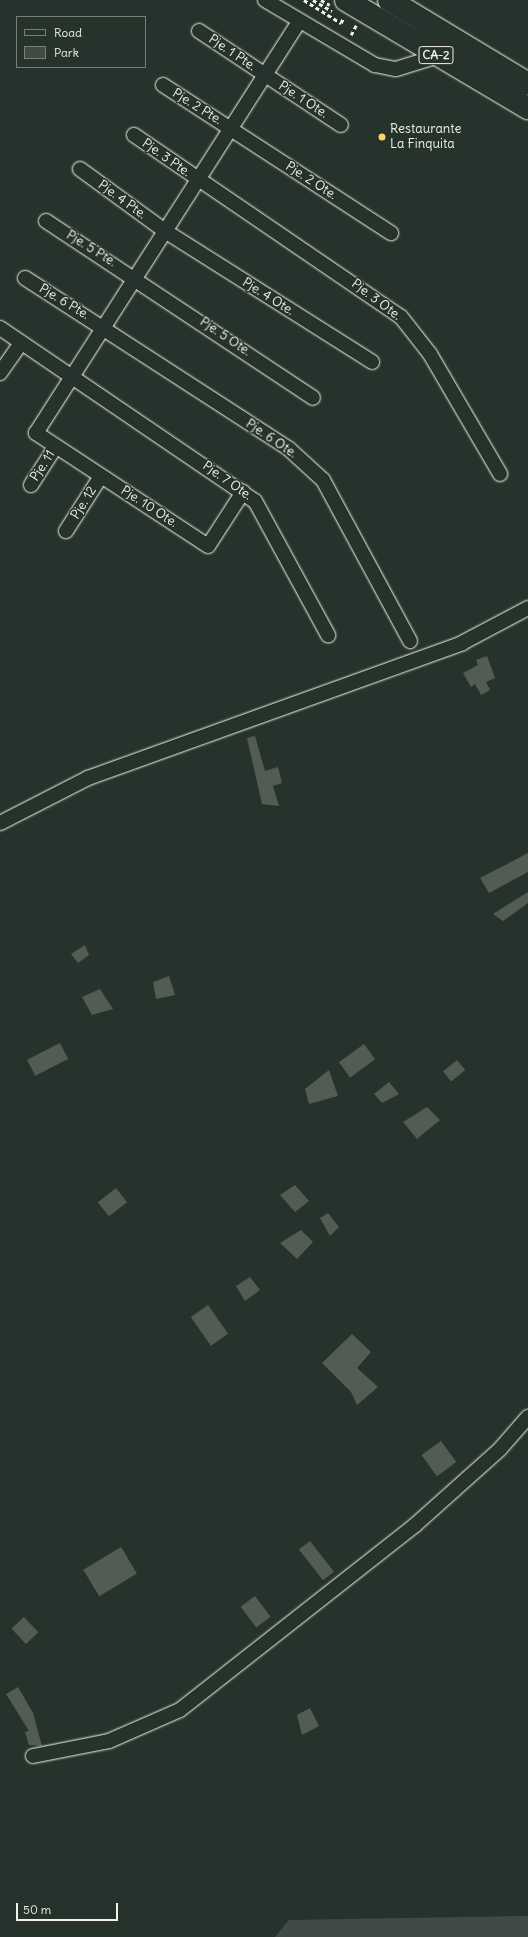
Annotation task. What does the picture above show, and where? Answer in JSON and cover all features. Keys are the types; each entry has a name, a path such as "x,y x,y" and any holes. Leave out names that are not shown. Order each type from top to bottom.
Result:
{"main road":[{"name":"CA-2","path":"389,0 528,84"},
{"name":"CA-2","path":"355,6 528,108"}],"street":[{"path":"265,0 375,65 396,69 438,56"},
{"path":"70,379 232,128 299,20"},
{"name":"Pje. 1 Pte.","path":"199,31 265,75"},
{"name":"Pje. 1 Ote.","path":"265,75 341,125"},
{"name":"Pje. 2 Pte.","path":"163,85 232,128"},
{"name":"Pje. 2 Ote.","path":"232,128 391,233"},
{"name":"Pje. 3 Pte.","path":"134,135 198,180"},
{"name":"Pje. 4 Pte.","path":"80,169 165,231"},
{"name":"Pje. 3 Ote.","path":"198,180 401,317 430,354 500,474"},
{"name":"Pje. 5 Pte.","path":"46,221 136,277"},
{"name":"Pje. 4 Ote.","path":"165,231 372,362"},
{"name":"Pje. 5 Ote.","path":"136,277 314,398"},
{"name":"Pje. 6 Pte.","path":"24,278 104,326"},
{"name":"Pje. 6 Ote.","path":"104,326 210,401 289,449 323,480 410,641"},
{"name":"Pje. 7 Ote.","path":"0,328 70,379 243,492 259,507 328,635"},
{"path":"0,373 21,343"},
{"name":"Pje. 10 Ote.","path":"70,379 36,433 208,546 243,492"},
{"name":"Pje. 11","path":"31,485 56,446"},
{"name":"Pje. 12","path":"66,531 101,476"},
{"path":"2,819 88,778 462,643 528,608"},
{"path":"33,1756 109,1741 180,1710 414,1526 528,1417"}],"path":[{"path":"304,0 342,23 344,19 313,0"},
{"path":"344,32 350,36 355,6"}],"green space":[{"path":"528,1916 528,1937 275,1937 289,1920"}],"building":[{"path":"487,656 495,678 486,682 490,690 481,695 475,684 471,687 463,673 478,665 476,660"},
{"path":"255,736 265,771 278,767 282,783 273,786 279,806 262,804 247,738"},
{"path":"528,853 528,872 489,893 480,878"},
{"path":"528,892 528,903 503,921 493,914"},
{"path":"85,945 89,955 78,963 71,954"},
{"path":"169,976 175,995 156,999 153,982"},
{"path":"100,989 113,1009 92,1015 82,997"},
{"path":"60,1043 68,1059 35,1076 27,1060"},
{"path":"364,1044 375,1059 350,1078 339,1062"},
{"path":"457,1060 465,1070 451,1081 443,1071"},
{"path":"329,1070 338,1096 309,1104 305,1089"},
{"path":"389,1082 399,1094 382,1103 374,1094"},
{"path":"427,1107 440,1120 417,1139 403,1122"},
{"path":"295,1185 309,1201 295,1212 280,1195"},
{"path":"116,1188 127,1202 109,1216 98,1202"},
{"path":"328,1213 339,1227 330,1236 320,1218"},
{"path":"301,1230 313,1242 297,1259 280,1243"},
{"path":"250,1277 260,1290 245,1301 236,1286"},
{"path":"208,1305 228,1334 211,1346 191,1317"},
{"path":"352,1334 371,1352 357,1368 378,1387 357,1405 351,1392 322,1363"},
{"path":"441,1441 456,1462 437,1476 422,1455"},
{"path":"310,1541 334,1572 323,1580 299,1550"},
{"path":"121,1547 137,1574 99,1596 83,1570"},
{"path":"255,1596 271,1617 256,1628 241,1607"},
{"path":"24,1617 38,1632 26,1644 12,1629"},
{"path":"18,1687 33,1713 42,1746 29,1745 25,1732 29,1731 6,1694"},
{"path":"310,1708 319,1726 302,1735 297,1715"}],"place":[{"name":"Restaurante La Finquita","path":"382,137"}]}
